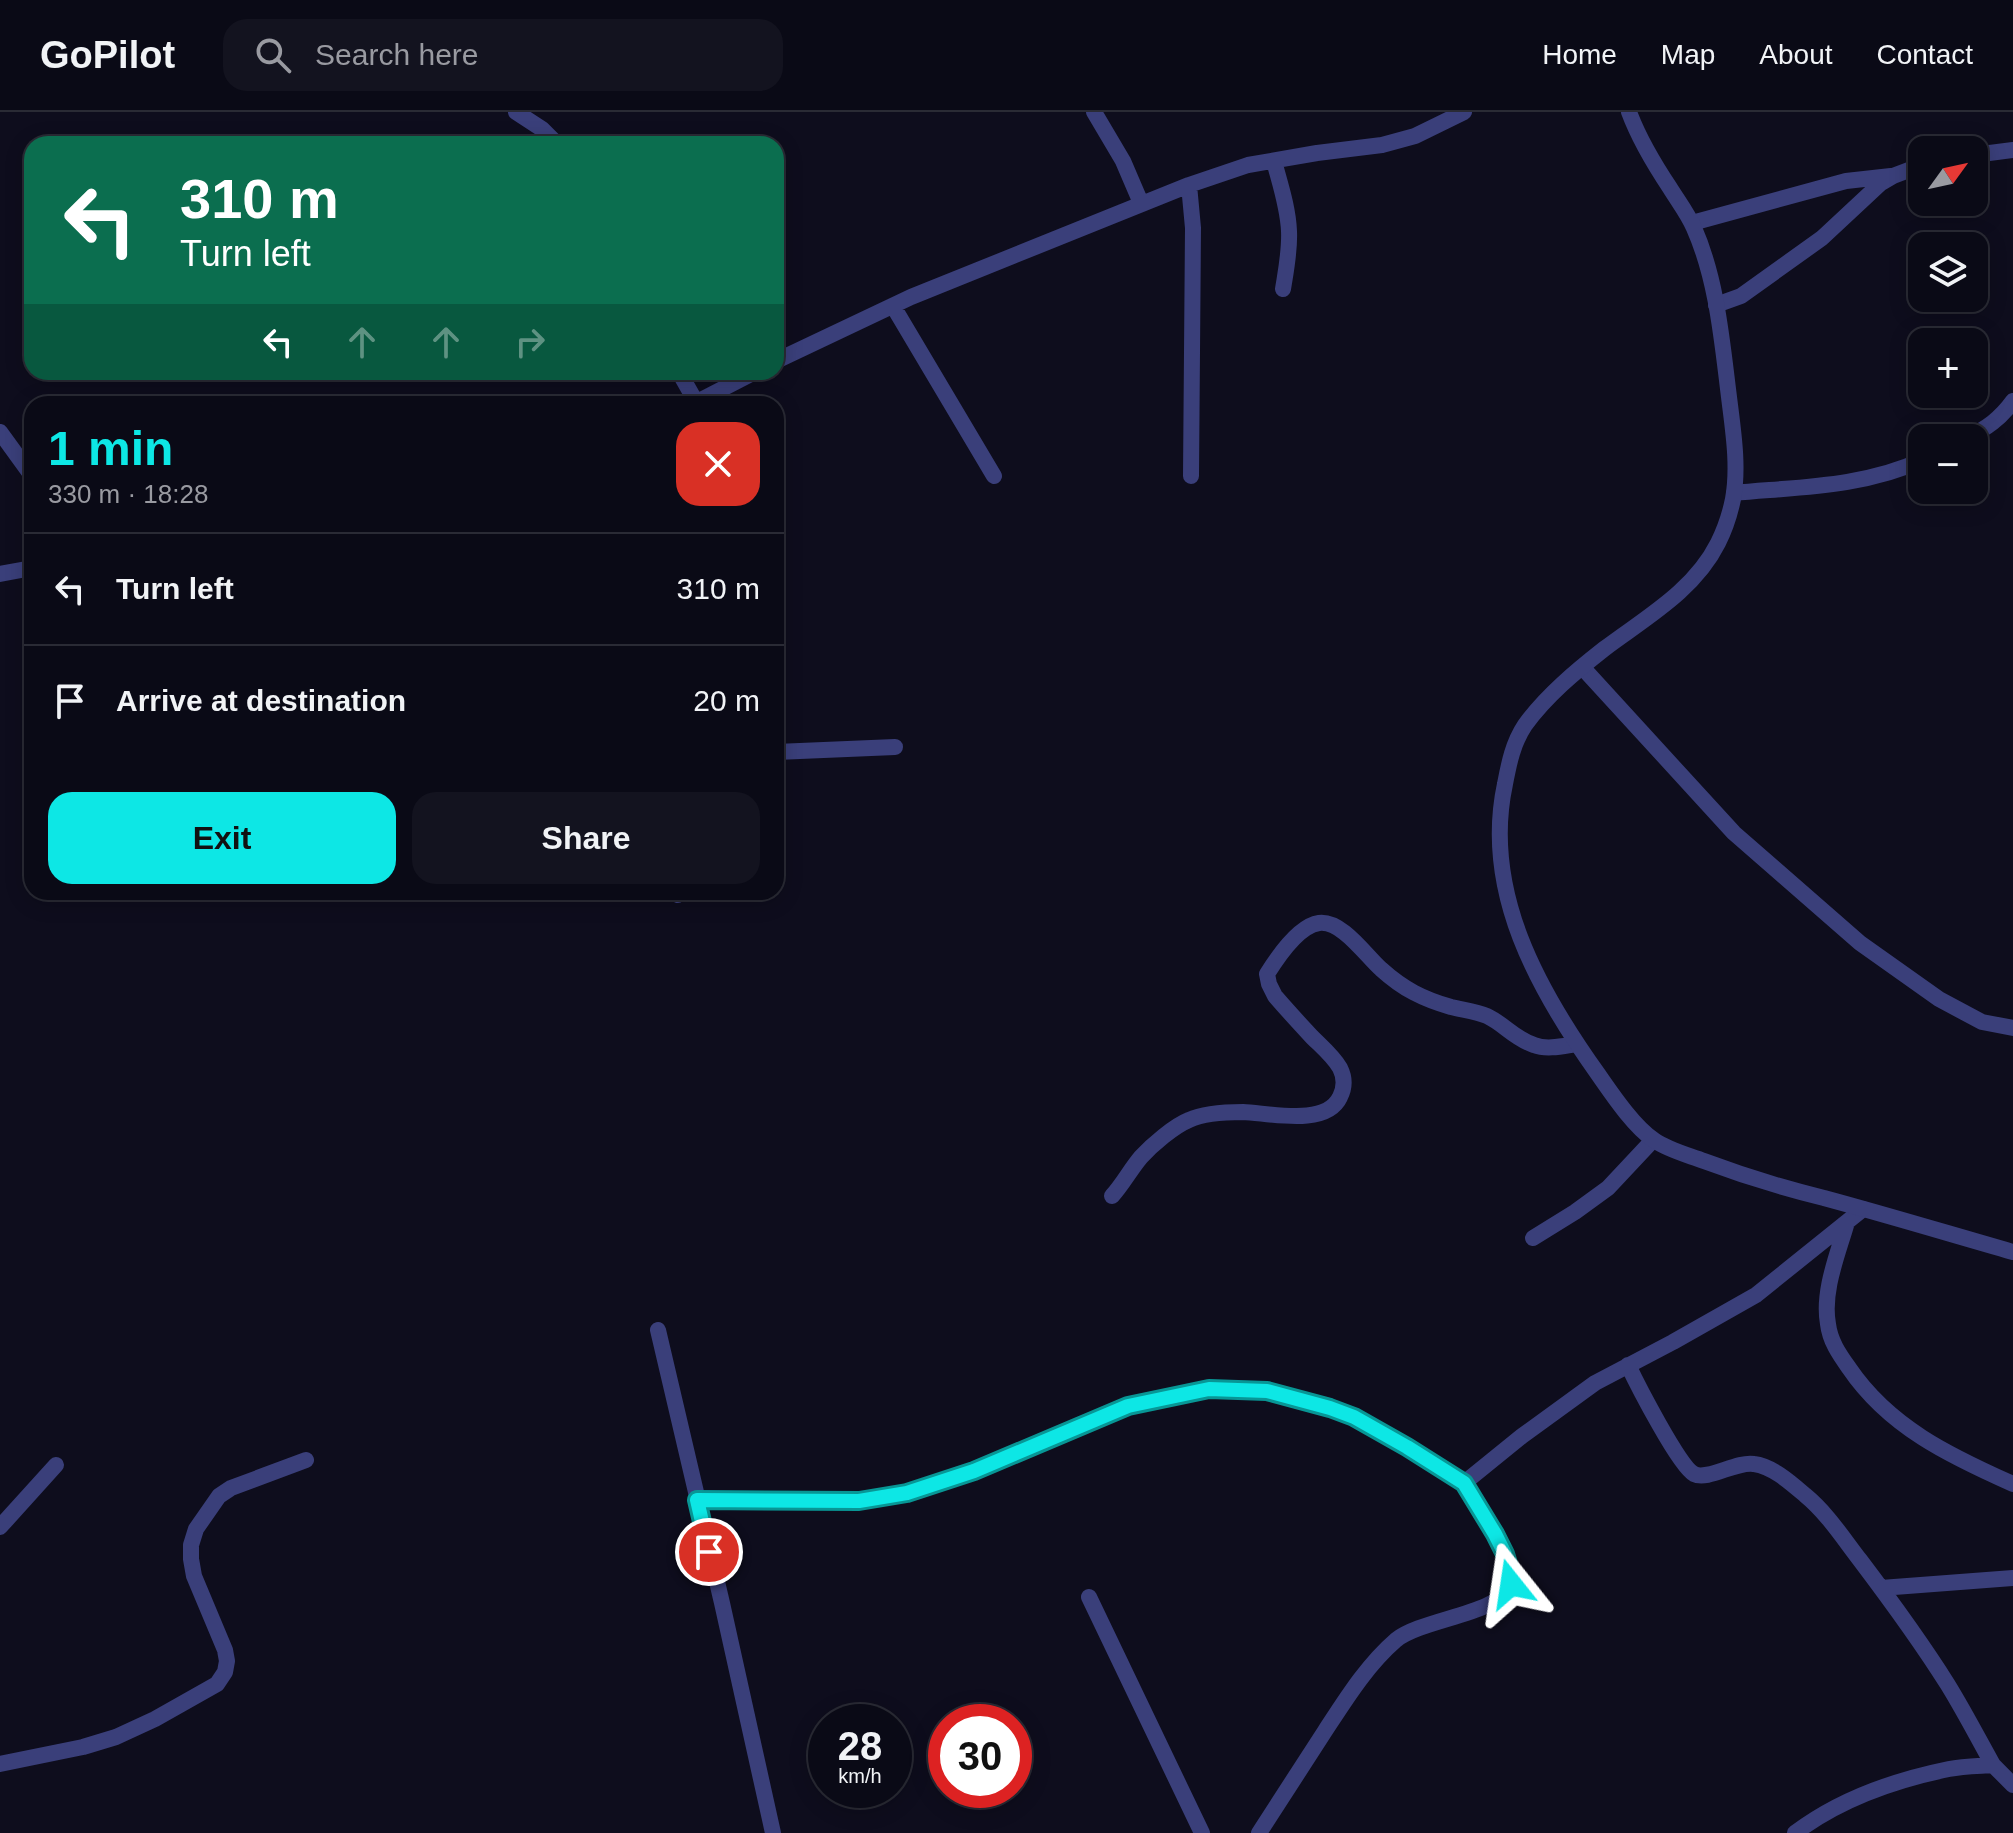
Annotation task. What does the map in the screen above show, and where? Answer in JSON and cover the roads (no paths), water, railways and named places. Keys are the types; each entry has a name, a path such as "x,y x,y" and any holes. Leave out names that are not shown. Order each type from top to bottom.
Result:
{"street":[{"path":"516,112 549,136"},
{"path":"1094,112 1123,161 1141,203"},
{"path":"784,357 893,306 1189,185 1248,165 1382,145 1415,136 1464,112"},
{"path":"1629,112 1650,157 1692,223 1704,251 1716,305 1733,430 1734,493 1718,545 1698,573 1651,616 1603,650 1549,698 1524,728 1511,752 1502,796 1499,840 1506,894 1519,939 1576,1044 1631,1117 1653,1140 1758,1181 2013,1252"},
{"path":"1988,153 2013,150"},
{"path":"1274,161 1288,216 1289,249 1283,289"},
{"path":"1716,305 1741,296 1822,238 1881,183 1908,170"},
{"path":"1692,223 1846,181 1893,176"},
{"path":"1189,185 1193,228 1191,476"},
{"path":"893,306 994,476"},
{"path":"708,396 739,380"},
{"path":"1988,427 2013,401"},
{"path":"0,432 24,465"},
{"path":"1734,493 1861,479 1908,466"},
{"path":"0,574 24,570"},
{"path":"1583,668 1734,833 1860,943 1939,999 1982,1022 2013,1028"},
{"path":"784,752 895,747"},
{"path":"1112,1196 1142,1156 1188,1120 1243,1112 1310,1115 1330,1109 1338,1102 1343,1091 1341,1070 1331,1055 1275,996 1267,974 1293,939 1319,923 1333,925 1347,935 1381,969 1422,998 1483,1014 1516,1037 1536,1046 1576,1044"},
{"path":"1533,1238 1608,1188 1653,1140"},
{"path":"1464,1483 1583,1391 1756,1295 1863,1209"},
{"path":"1847,1222 1828,1292 1827,1322 1833,1345 1855,1376 1888,1412 1928,1442 2013,1484"},
{"path":"658,1330 773,1833"},
{"path":"1628,1365 1654,1415 1683,1462 1695,1474 1705,1475 1741,1464 1754,1464 1767,1468 1807,1496 1881,1588 1948,1686 1993,1765 2013,1785"},
{"path":"697,1500 859,1501 907,1493 974,1471 1128,1406 1209,1389 1267,1391 1330,1408 1354,1417 1407,1447 1464,1483 1505,1554 1511,1584 1504,1595 1493,1603 1408,1633 1390,1647 1354,1687 1259,1833"},
{"path":"0,1764 116,1737 217,1684 225,1672 227,1661 194,1576 191,1545 196,1529 219,1496 231,1488 306,1460"},
{"path":"0,1527 56,1465"},
{"path":"1881,1588 2013,1578"},
{"path":"1089,1597 1202,1833"},
{"path":"1795,1833 1813,1819 1878,1788 1951,1768 1993,1765"}]}
